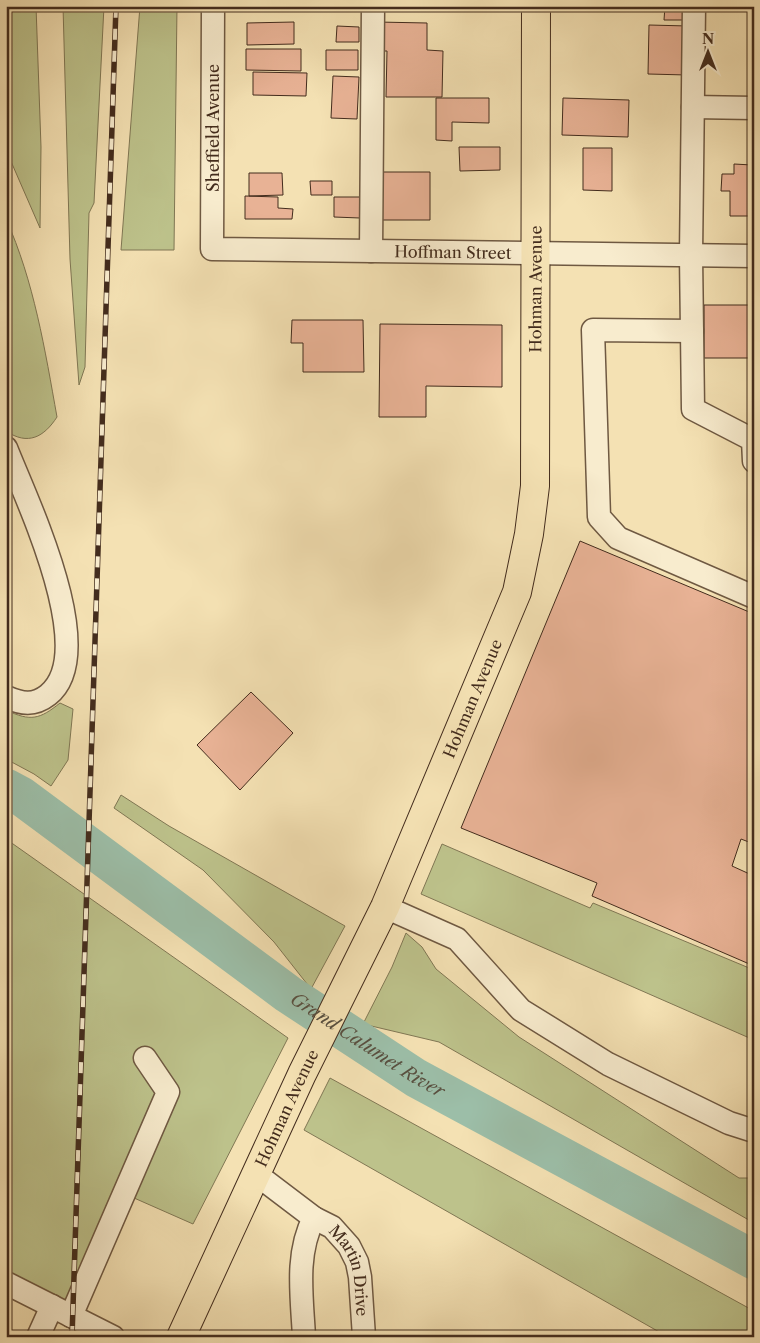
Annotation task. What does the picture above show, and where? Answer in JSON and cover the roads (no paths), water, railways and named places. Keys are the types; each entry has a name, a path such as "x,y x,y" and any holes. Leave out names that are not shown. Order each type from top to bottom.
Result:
{"main road":[{"name":"Hohman Avenue","path":"181,1337 302,1074 385,907 517,592 529,534 535,486 536,6"}],"street":[{"name":"Sheffield Avenue","path":"212,249 213,6"},
{"path":"371,251 373,6"},
{"path":"694,6 691,255 693,409 753,440 754,461"},
{"path":"693,107 754,108"},
{"name":"Hoffman Street","path":"212,249 754,256"},
{"path":"692,331 593,330 599,518 618,538 754,597"},
{"path":"6,448 57,577 65,619 66,666 57,688 39,702 21,703 6,697"},
{"path":"385,907 458,939 521,1010 608,1064 729,1123 754,1131"},
{"path":"71,1316 168,1092 145,1058"},
{"name":"Martin Drive","path":"256,1174 314,1218 332,1227 349,1246 357,1262 364,1337"},
{"name":"Martin Drive","path":"304,1337 301,1269 304,1244 314,1218"},
{"path":"6,1283 113,1337"},
{"path":"38,1337 52,1306"}],"waterway":[{"name":"Grand Calumet River","path":"6,788 21,796 288,994 416,1078 754,1260"}],"railway":[{"path":"72,1337 116,6"}]}
